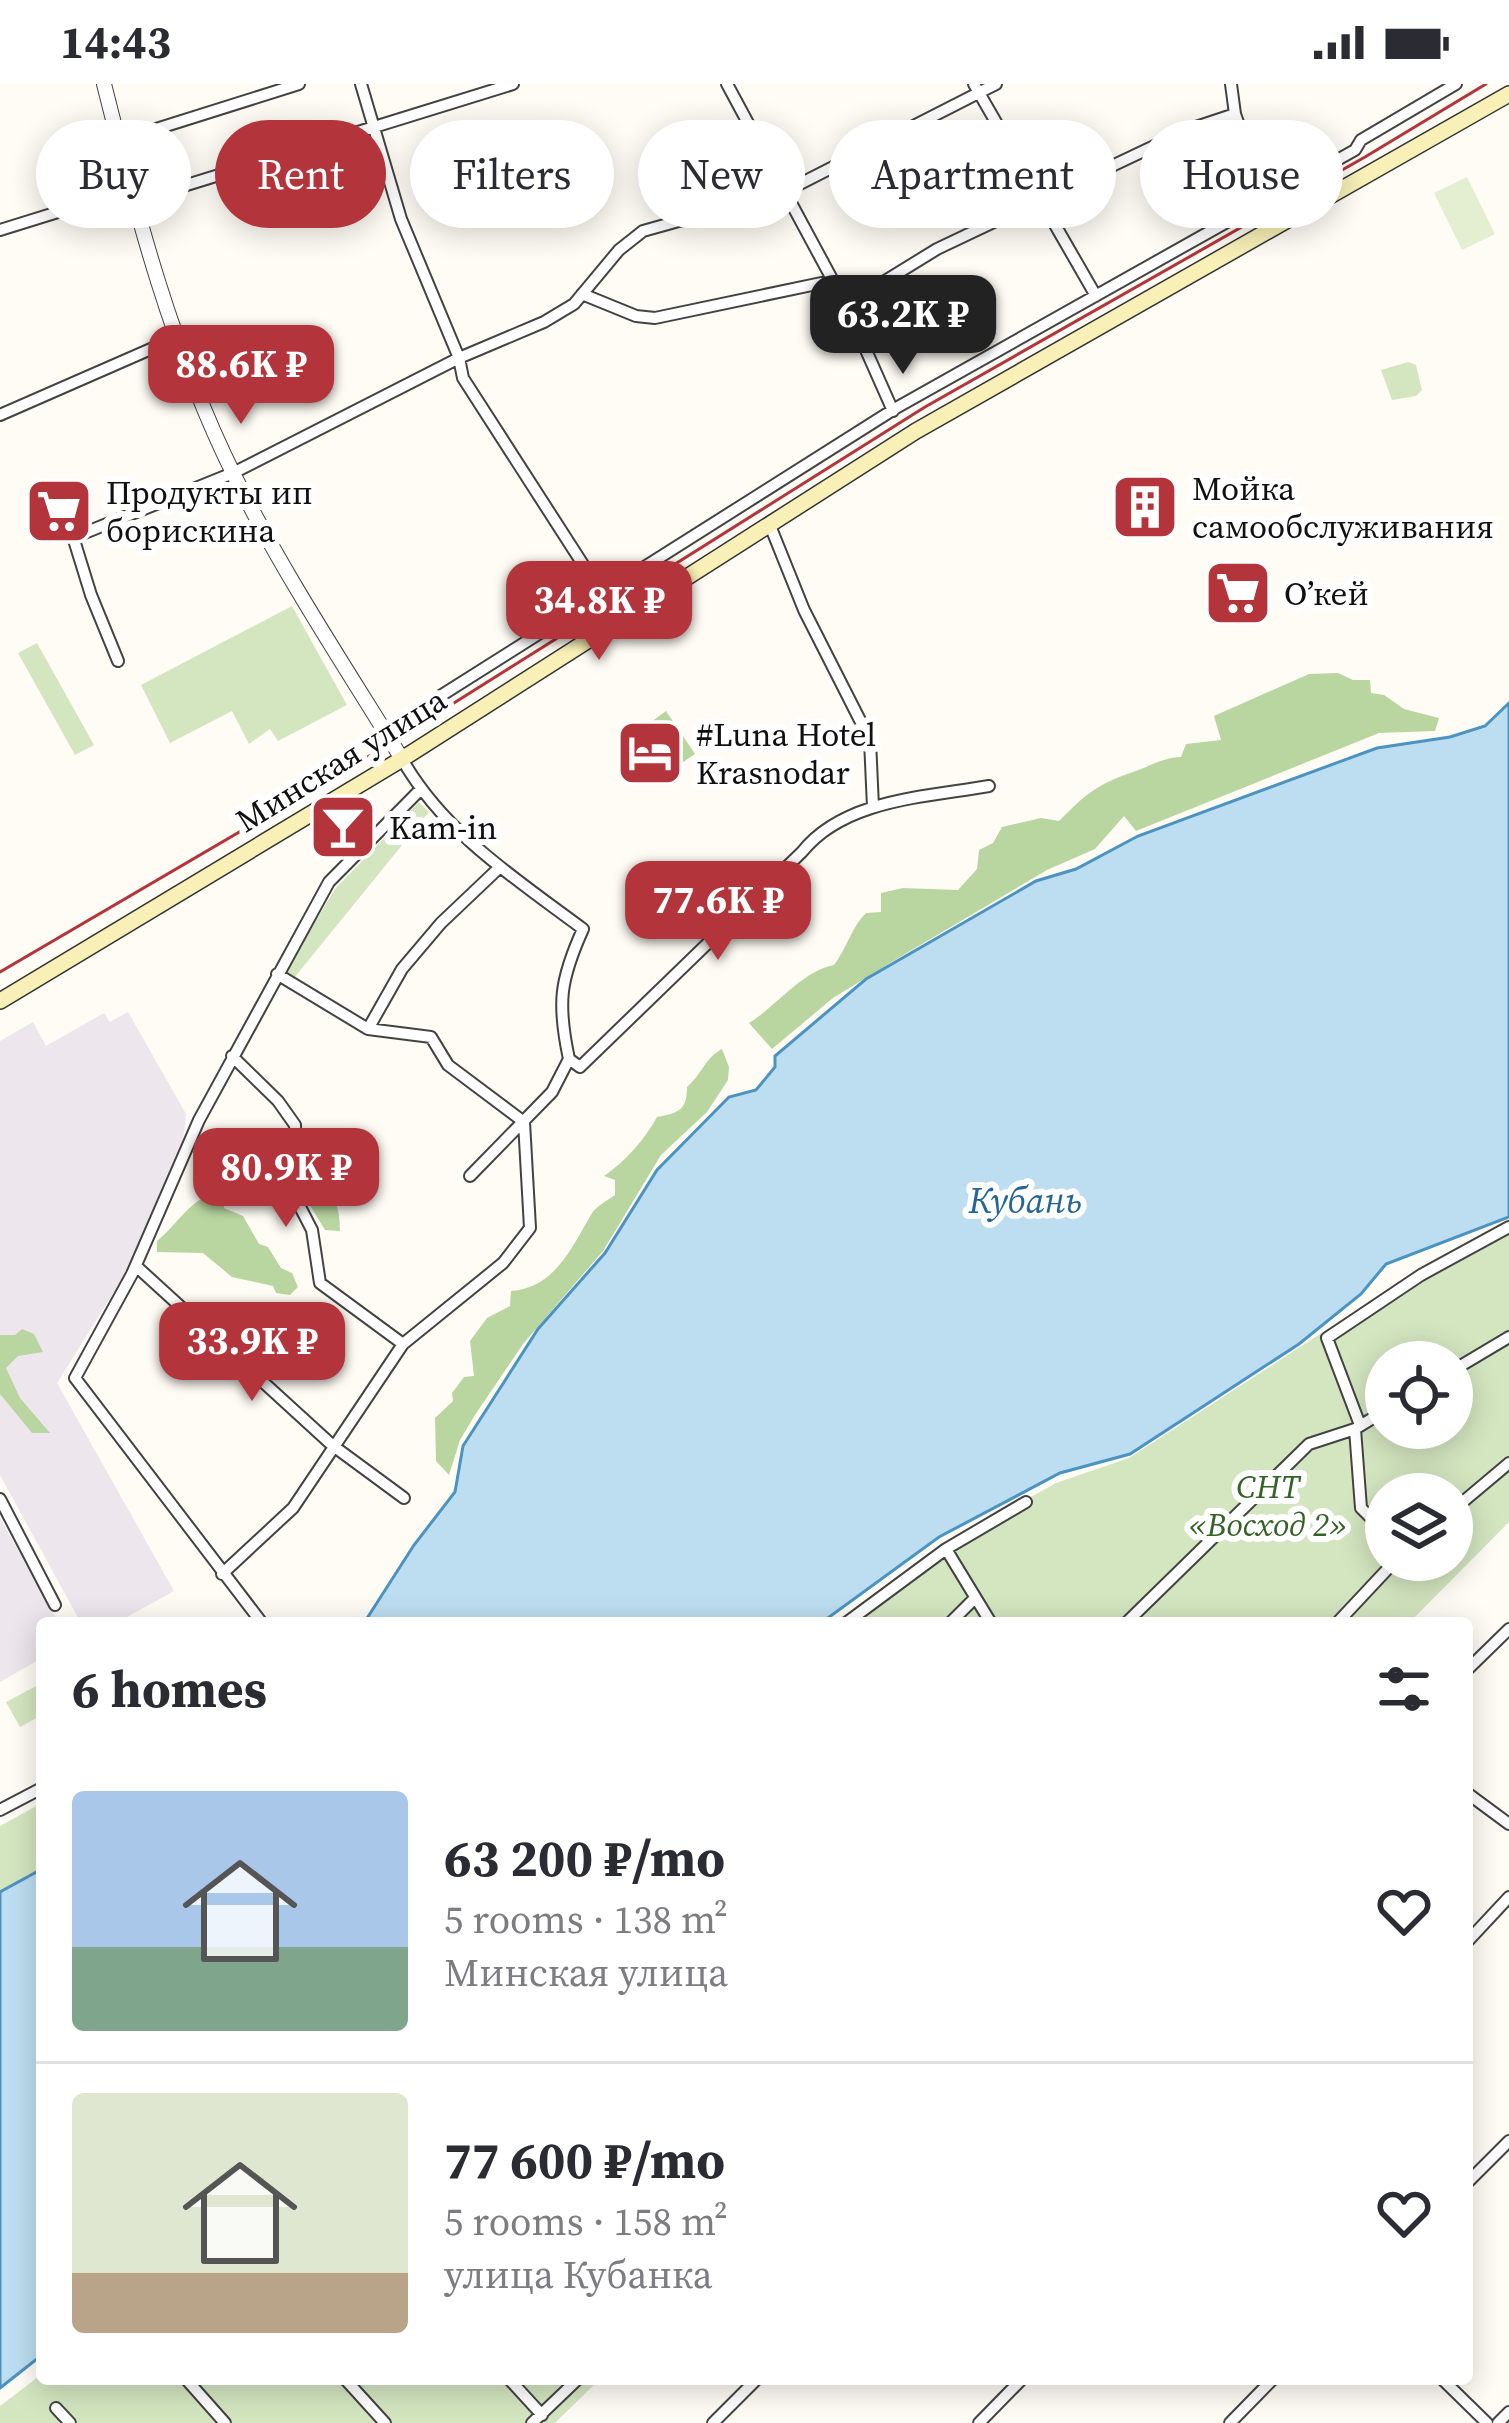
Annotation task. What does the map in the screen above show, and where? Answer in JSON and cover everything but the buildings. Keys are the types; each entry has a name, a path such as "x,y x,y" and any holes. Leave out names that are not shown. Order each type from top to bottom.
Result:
{"main road":[{"name":"Минская улица","path":"0,1001 402,759 916,430 1509,94"}],"street":[{"path":"104,84 113,120"},
{"path":"185,120 299,84"},
{"path":"361,84 371,120"},
{"path":"386,125 513,84"},
{"path":"727,84 747,120"},
{"path":"805,181 976,88 995,84"},
{"path":"1231,84 1237,120"},
{"name":"Минская улица","path":"1343,157 1361,140 1456,84"},
{"path":"976,88 994,120"},
{"path":"1116,164 1235,114"},
{"path":"386,169 463,378 602,594"},
{"path":"0,230 36,221"},
{"path":"143,228 176,338 233,473 308,608 420,790 468,841 583,929 563,973 561,1002 569,1059 552,1092 470,1176"},
{"path":"118,661 74,541 233,473 459,358 544,322 574,304 619,250 654,228"},
{"path":"805,228 846,305 892,411"},
{"path":"846,305 980,228"},
{"path":"1055,228 1096,296"},
{"name":"Минская улица","path":"385,731 892,411 1216,228"},
{"path":"582,294 636,316 655,318 831,280"},
{"path":"0,415 176,338"},
{"path":"769,523 805,610 870,740 873,807"},
{"path":"569,1059 580,1067 819,831 873,807 989,786"},
{"name":"Минская улица","path":"222,1574 75,1378 136,1266 199,1120 328,882 420,790"},
{"path":"368,1029 402,970 440,923 500,867"},
{"path":"257,1617 222,1574 293,1508 403,1344 503,1263 530,1228 524,1122 448,1065 431,1037 368,1029 277,974"},
{"path":"232,1056 278,1101 295,1125 298,1202 313,1230 320,1283 403,1344"},
{"path":"1365,1512 1361,1508 1358,1427 1327,1338 1421,1275 1509,1227"},
{"path":"136,1266 332,1445 404,1498"},
{"path":"1473,1358 1509,1337"},
{"path":"1132,1617 1309,1444 1365,1423"},
{"path":"1473,1493 1509,1463"},
{"path":"0,1499 55,1605"},
{"path":"854,1617 946,1550 1026,1502"},
{"path":"946,1550 987,1617"},
{"path":"1342,1617 1376,1581"},
{"path":"956,1617 975,1598"},
{"path":"1473,1664 1509,1629"},
{"path":"0,1810 36,1791"},
{"path":"1473,1797 1509,1823"},
{"path":"1473,1936 1509,1898"},
{"path":"1473,2177 1509,2141"},
{"path":"191,2385 225,2423"},
{"path":"351,2385 385,2423"},
{"path":"512,2385 537,2419 572,2385"},
{"path":"713,2423 751,2385"},
{"path":"979,2423 1016,2385"},
{"path":"1230,2423 1268,2385"},
{"path":"1448,2385 1487,2423"},
{"path":"56,2408 70,2423"},
{"path":"1498,2423 1509,2412"}],"shaded area":[{"path":"128,1012 186,1114 183,1140 135,1258 57,1383 174,1591 127,1617 78,1617 0,1475 0,1041 33,1022 46,1046 104,1013 110,1022"},
{"path":"0,1518 56,1617 36,1617 36,1661 0,1682"}],"green space":[{"path":"1467,177 1495,234 1462,250 1434,193"},
{"path":"1408,362 1416,365 1422,390 1416,396 1392,400 1381,370"},
{"path":"292,606 347,705 278,741 270,729 249,744 232,711 170,743 141,685"},
{"path":"37,643 94,745 75,755 18,653"},
{"path":"1338,673 1353,680 1370,680 1371,693 1384,695 1404,709 1439,718 1435,731 1379,733 1136,831 1124,816 1095,849 1047,870 833,998 772,1049 749,1023 801,981 834,965 866,913 881,912 881,893 903,888 958,890 977,869 979,850 993,843 1002,827 1041,818 1059,821 1110,781 1181,757 1186,744 1221,740 1214,716 1309,674"},
{"path":"666,711 695,754 670,771 666,751 644,727"},
{"path":"419,802 429,812 294,978 285,972 335,889"},
{"path":"722,1049 728,1080 707,1112 661,1155 603,1251 523,1344 460,1440 449,1475 436,1461 435,1418 453,1401 452,1393 464,1377 474,1376 470,1341 487,1318 510,1306 511,1291 539,1282 560,1264 592,1213 615,1195 615,1180 604,1176 634,1150 657,1117 680,1109 687,1087"},
{"path":"315,1180 335,1201 340,1231 325,1230 302,1192"},
{"path":"217,1192 224,1195 224,1208 243,1216 259,1244 268,1247 281,1268 292,1273 298,1287 290,1295 232,1277 203,1253 157,1252 157,1241 185,1213"},
{"name":"СНТ «Восход 2»","path":"1509,1222 1509,1522 1473,1558 1473,1473 1365,1473 1365,1581 1451,1581 1415,1617 844,1617 948,1543 1056,1483 1129,1458 1417,1271"},
{"path":"22,1329 34,1334 43,1352 18,1356 6,1368 20,1398 50,1433 32,1433 0,1394 0,1335 15,1335"},
{"path":"36,1686 36,1718 20,1727 6,1702"},
{"path":"36,1806 36,1871 0,1892 0,1826"},
{"path":"36,2379 36,2385 594,2385 555,2423 0,2423 0,2406"}],"water":[{"name":"Кубань","path":"1509,703 1509,1217 1386,1264 1361,1294 1299,1344 1130,1454 1060,1473 939,1537 829,1617 368,1617 455,1492 463,1446 538,1329 605,1253 657,1170 729,1097 756,1090 775,1067 775,1056 866,979 1036,881 1076,869 1138,836 1377,748 1450,737 1485,726"},
{"path":"36,1872 36,2360 0,2388 0,1892"}],"tram line":[{"path":"0,972 376,752 925,407 1486,84"}],"place":[{"name":"Мойка самообслуживания","path":"1145,507"},
{"name":"Продукты ип борискина","path":"59,511"},
{"name":"О’кей","path":"1238,593"},
{"name":"#Luna Hotel Krasnodar","path":"650,753"},
{"name":"Kam-in","path":"343,827"}]}
